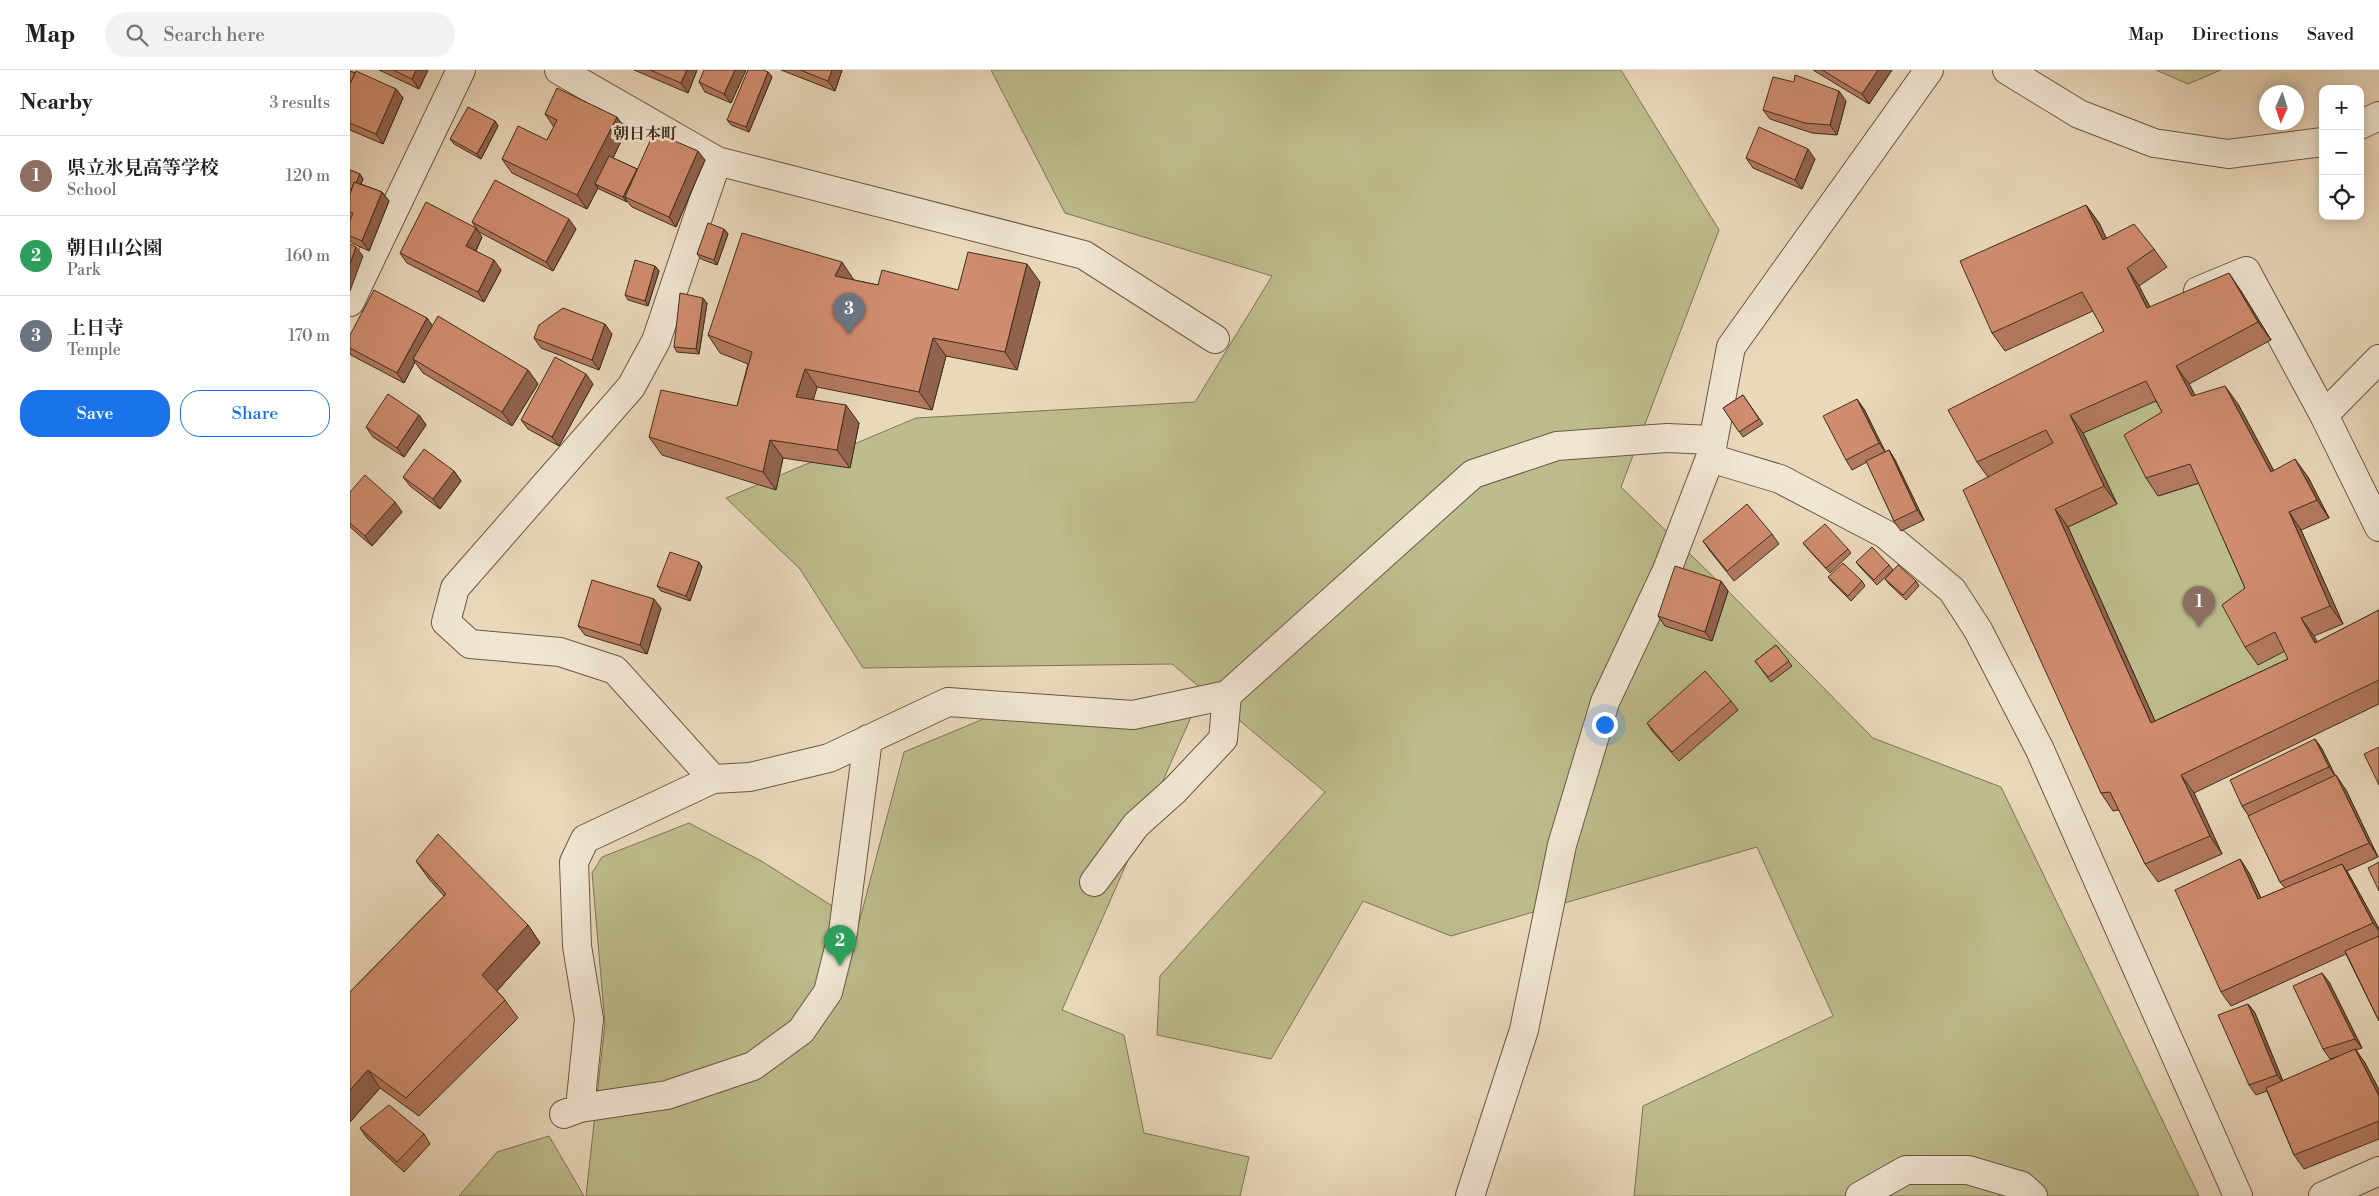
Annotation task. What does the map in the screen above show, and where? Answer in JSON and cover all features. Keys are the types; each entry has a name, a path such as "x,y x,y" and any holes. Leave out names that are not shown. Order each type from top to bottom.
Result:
{"street":[{"path":"350,302 461,70"},
{"path":"559,70 717,161 1084,255 1215,339"},
{"path":"1470,1196 1524,1030 1562,845 1605,702 1667,570 1711,449 1731,347 1929,70"},
{"path":"2007,70 2079,114 2154,143 2228,154 2319,143"},
{"path":"2364,122 2379,116"},
{"path":"713,779 615,670 560,652 470,644 446,622 455,588 631,387 656,341 717,161"},
{"path":"2177,300 2246,270 2324,415 2379,527"},
{"path":"2324,415 2379,359"},
{"path":"868,739 853,864 842,932 828,992 801,1031 753,1066 667,1095 572,1111 589,1018 577,946 574,862 585,839 713,779 750,777 828,758 868,739 948,702 1133,715 1228,695 1473,474 1556,446 1666,438 1711,449 1780,479 1885,534 1952,590 1978,630 2040,750 2238,1196"},
{"path":"1094,882 1136,825 1175,790 1223,739 1228,695"},
{"path":"1860,1196 1906,1170 1968,1170 2022,1186 2033,1196"},
{"path":"2323,1196 2379,1171"}],"shaded area":[{"path":"991,70 1621,70 1719,230 1621,487 1728,591 1873,738 2001,787 2199,1196 1634,1196 1643,1106 1833,1016 1757,847 1451,936 1363,901 1271,1059 1157,1035 1160,976 1325,792 1172,664 863,668 800,569 726,498 916,418 1195,402 1272,276 1065,213"},
{"path":"2156,70 2221,70 2188,84"},
{"path":"2159,399 2175,430 2159,496 2203,482 2301,677 2164,741 2068,527 2117,504 2083,433"},
{"path":"988,717 1191,717 1062,1010 1124,1035 1144,1133 1249,1157 1240,1196 586,1196 605,1023 592,873 602,857 689,823 763,862 859,923 904,752"},
{"path":"549,1136 584,1196 459,1196 497,1152"}],"building":[{"path":"393,70 416,70 412,79"},
{"path":"650,70 687,70 681,83"},
{"path":"704,70 735,70 724,94 699,82"},
{"path":"748,70 768,72 746,127 727,120"},
{"path":"800,70 832,70 828,81"},
{"path":"1822,70 1878,70 1862,94"},
{"path":"350,71 355,73 350,84"},
{"path":"356,71 396,89 376,134 350,123 350,84"},
{"path":"1795,75 1839,91 1830,125 1805,123 1763,110 1773,77 1794,82"},
{"path":"557,88 617,117 577,195 502,159 518,126 547,140 557,120 545,114"},
{"path":"468,107 495,121 477,154 450,139"},
{"path":"1759,127 1808,149 1795,180 1746,158"},
{"path":"654,132 698,151 669,217 625,197"},
{"path":"609,156 637,169 623,197 595,184"},
{"path":"350,170 360,174 356,183 354,182 350,194"},
{"path":"495,180 569,219 546,262 472,222"},
{"path":"354,182 382,192 362,241 350,236 350,221 353,213 350,212 350,194"},
{"path":"426,202 476,228 466,246 494,260 478,292 400,253"},
{"path":"2086,205 2103,240 2134,224 2154,249 2127,268 2147,308 2229,273 2258,322 2176,366 2192,396 2225,386 2271,472 2295,459 2317,500 2289,512 2330,606 2301,618 2315,643 2379,610 2379,680 2181,775 2210,836 2145,864 2110,792 2101,793 1963,490 2053,443 2046,430 1977,462 1948,410 2104,331 2082,292 1992,333 1960,261","holes":["2146,381 2162,412 2124,435 2146,478 2190,464 2245,588 2222,605 2245,647 2275,632 2288,659 2151,723 2055,509 2104,486 2070,415"]},
{"path":"708,223 724,229 714,260 697,254"},
{"path":"742,233 842,262 835,276 878,285 882,270 958,290 968,252 1027,264 1005,352 933,338 919,392 805,369 796,397 846,405 837,450 770,440 763,472 649,437 661,390 737,406 752,352 708,335"},
{"path":"350,244 356,247 350,264"},
{"path":"635,260 655,266 645,301 625,295"},
{"path":"374,290 427,318 397,373 350,348 350,335"},
{"path":"680,293 703,298 696,349 674,347"},
{"path":"563,308 605,324 592,360 534,338 539,325"},
{"path":"438,316 528,370 502,412 413,359"},
{"path":"555,357 586,374 552,437 521,420"},
{"path":"388,394 419,415 397,448 366,427"},
{"path":"1743,395 1759,419 1739,432 1723,408"},
{"path":"1857,399 1879,443 1846,460 1823,416"},
{"path":"424,449 454,471 433,499 403,477"},
{"path":"1889,450 1917,510 1894,521 1866,461"},
{"path":"365,475 395,502 365,536 350,523 350,492"},
{"path":"1747,504 1772,534 1727,571 1703,541"},
{"path":"1825,524 1848,549 1826,568 1803,543"},
{"path":"1872,547 1889,565 1874,580 1856,562"},
{"path":"670,552 699,562 686,596 657,586"},
{"path":"1843,563 1862,581 1848,596 1828,577"},
{"path":"1898,565 1916,581 1903,595 1885,579"},
{"path":"1675,566 1721,581 1705,632 1658,616"},
{"path":"592,580 654,599 640,645 578,626"},
{"path":"1776,645 1789,661 1768,677 1755,661"},
{"path":"1705,671 1731,701 1672,752 1647,723"},
{"path":"2315,739 2329,767 2242,806 2230,780"},
{"path":"2379,747 2379,785 2364,754"},
{"path":"2336,775 2369,843 2280,882 2248,816"},
{"path":"438,834 528,925 482,975 505,1000 406,1098 368,1070 350,1090 350,992 446,894 416,861"},
{"path":"2240,859 2258,899 2342,864 2373,923 2221,992 2175,890"},
{"path":"2379,862 2379,891 2368,868"},
{"path":"2379,936 2379,1021 2345,951"},
{"path":"2322,973 2355,1039 2323,1049 2293,986"},
{"path":"2248,1004 2277,1075 2249,1085 2218,1015"},
{"path":"2355,1049 2379,1096 2379,1121 2294,1155 2266,1088"},
{"path":"389,1105 424,1134 397,1162 360,1128"}],"place":[{"name":"上日寺","path":"849,334"},
{"name":"県立氷見高等学校","path":"2199,627"},
{"name":"朝日山公園","path":"840,966"}],"district":[{"name":"朝日本町","path":"645,133"}]}
